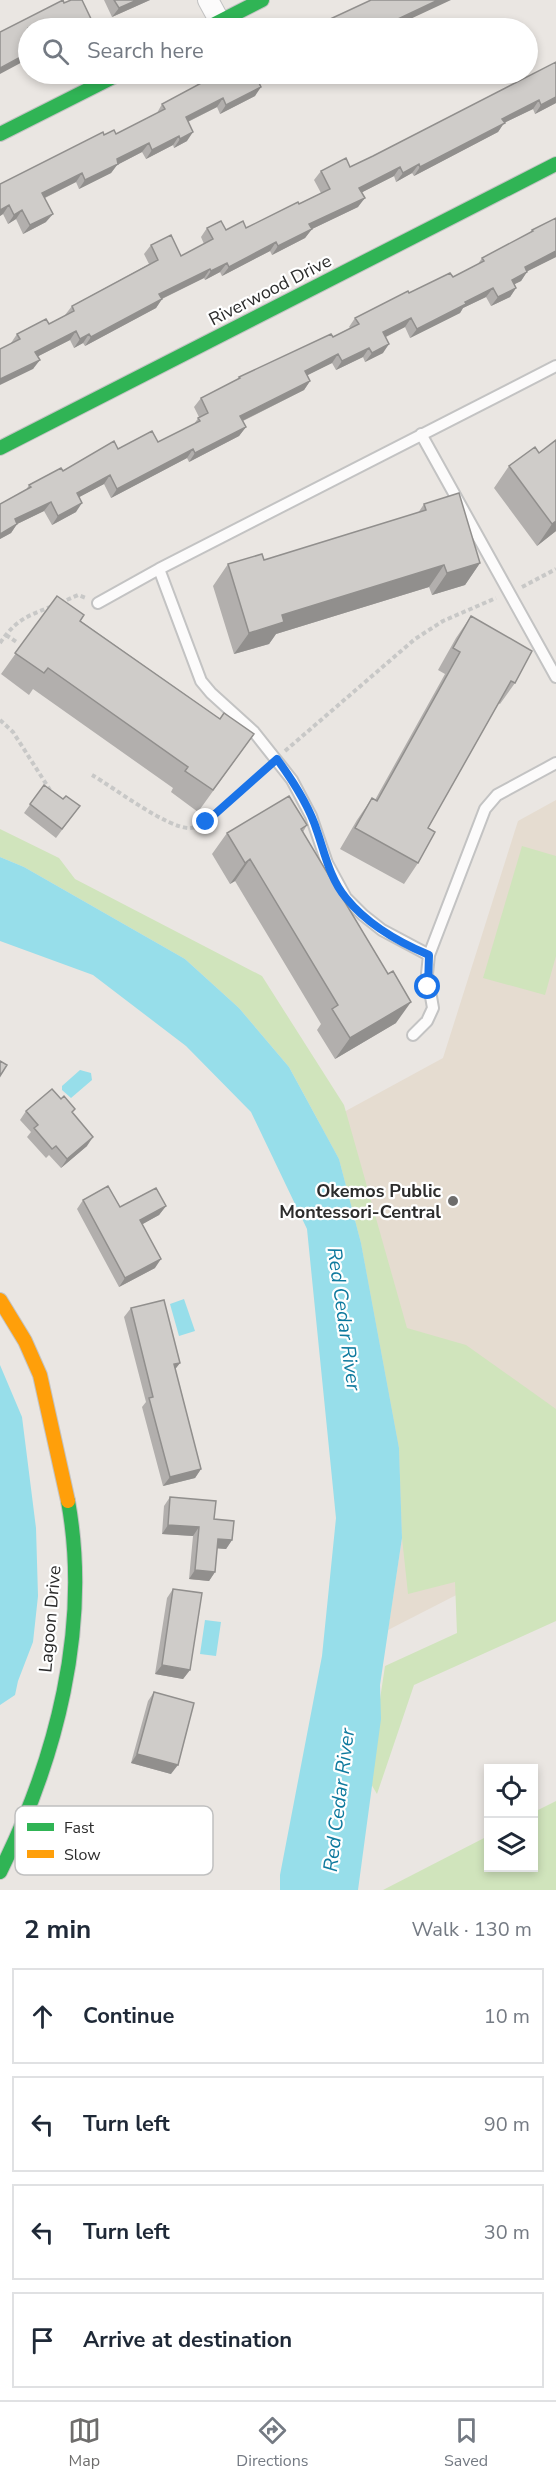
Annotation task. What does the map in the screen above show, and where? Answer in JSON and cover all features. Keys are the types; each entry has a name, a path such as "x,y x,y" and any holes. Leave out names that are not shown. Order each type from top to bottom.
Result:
{"street":[{"path":"208,0 212,18"},
{"path":"226,18 261,0"},
{"path":"0,134 99,84"},
{"name":"Riverwood Drive","path":"0,448 556,164"},
{"name":"Lagoon Drive","path":"0,1300 38,1368 71,1522 75,1582 69,1647 57,1719 39,1784 30,1806"},
{"name":"Lagoon Drive","path":"0,1872 15,1841"}],"lane":[{"path":"98,603 159,569 556,366"},
{"path":"421,434 556,676"},
{"path":"159,569 201,681 254,732 277,759 311,816 327,863 346,898 382,930 429,955"},
{"path":"413,1035 428,1021 433,1008 428,987 429,955 489,802 497,795 556,763"}],"path":[{"path":"92,775 168,823 190,828 206,822 316,723 416,639 443,621 556,569"},
{"path":"0,643 12,627 25,617 78,595 98,603"},
{"path":"6,635 18,643"},
{"path":"0,720 13,732 52,795"}],"shaded area":[{"name":"Okemos Public Montessori-Central","path":"556,800 556,1544 388,1630 402,1538 377,1340 361,1243 339,1159 320,1125 443,1058 518,821"}],"green space":[{"path":"0,829 59,858 75,879 262,976 344,1105 407,1328 466,1345 556,1409 556,1621 414,1685 377,1794 368,1779 385,1666 457,1633 455,1582 408,1594 402,1538 399,1448 361,1243 339,1159 289,1067 239,1008 185,959 24,867 0,857"},
{"path":"522,846 556,856 556,956 545,995 483,978"},
{"path":"556,1801 556,1890 383,1890 484,1838 484,1872 538,1872 538,1810"}],"water":[{"name":"Red Cedar River","path":"0,857 24,867 185,959 239,1008 289,1067 339,1159 361,1243 399,1448 402,1538 380,1685 381,1719 358,1890 280,1890 280,1875 322,1656 336,1518 307,1229 251,1112 186,1046 93,975 0,941"},
{"path":"80,1070 91,1073 92,1080 71,1098 62,1090 62,1086"},
{"path":"184,1299 195,1331 179,1336 170,1304"},
{"path":"0,1365 22,1417 36,1528 38,1596 33,1642 15,1695 0,1705"},
{"path":"205,1620 221,1622 216,1656 200,1654"}],"building":[{"path":"63,0 64,3 71,0 82,0 91,18 28,18"},
{"path":"114,0 137,0 119,8"},
{"path":"371,0 438,0 400,18 332,18"},
{"path":"18,23 18,58 0,68 0,32"},
{"path":"556,62 556,97 541,105 539,100 502,119 505,123 420,167 419,164 403,173 400,167 359,188 365,198 309,224 312,229 278,246 276,242 229,267 227,263 211,271 210,269 159,294 162,299 91,337 89,334 80,339 76,331 35,352 40,360 0,379 0,349 20,339 17,334 46,319 49,324 74,311 72,306 158,260 151,245 171,235 181,256 213,239 207,228 221,221 226,230 243,221 246,228 330,189 321,171 346,158 350,167 513,84 538,84 538,71"},
{"path":"199,84 260,84 261,87 226,105 223,98 186,117 193,132 180,139 179,136 152,150 149,143 117,159 118,164 85,180 82,173 42,193 53,214 30,225 22,210 14,215 9,205 0,210 0,184 103,132 104,135 114,130 116,134 165,109 162,104"},
{"path":"556,218 556,251 525,267 527,272 512,280 516,288 498,297 493,288 417,329 411,318 383,332 389,344 372,353 369,348 342,361 338,354 305,371 310,381 240,416 246,427 195,453 193,449 117,489 110,475 77,493 82,503 58,516 51,502 15,519 17,524 0,534 0,504 31,487 29,485 61,468 63,471 114,441 118,449 152,431 158,442 200,421 198,418 208,413 201,398 239,377 331,334 333,337 359,324 355,318 408,291 409,293 450,273 453,277 484,261 482,258"},
{"path":"556,440 556,521 552,524 509,466 535,447 539,453"},
{"path":"459,493 480,563 447,573 444,565 282,615 284,622 249,633 228,564 262,554 264,560 426,510 424,504"},
{"path":"57,596 84,615 80,621 220,719 224,713 254,734 213,790 185,771 188,767 48,668 44,673 15,653"},
{"path":"471,616 532,651 515,683 511,681 428,828 435,832 418,863 355,828 372,798 377,801 460,652 453,648"},
{"path":"44,785 63,799 66,796 80,806 62,829 30,804"},
{"path":"289,796 307,825 301,829 388,974 393,971 411,1002 350,1038 332,1009 338,1005 250,859 245,863 227,833"},
{"path":"0,1061 7,1065 0,1076"},
{"path":"52,1089 61,1099 64,1096 75,1109 72,1112 93,1137 67,1159 56,1146 52,1149 34,1128 38,1125 26,1111"},
{"path":"108,1186 120,1207 156,1188 166,1206 140,1220 161,1259 125,1278 83,1200"},
{"path":"164,1300 180,1363 174,1364 201,1469 170,1477 149,1398 153,1397 131,1308"},
{"path":"170,1497 216,1501 214,1519 234,1521 232,1540 218,1539 215,1572 195,1570 199,1527 168,1525"},
{"path":"173,1589 202,1593 190,1670 162,1665"},
{"path":"154,1692 194,1703 178,1765 137,1754"}],"traffic: fast":[{"path":"227,18 262,0"},
{"path":"0,134 99,84"},
{"path":"0,448 556,164"},
{"path":"29,1806 52,1739 64,1692 71,1644 75,1596 74,1549 68,1501"},
{"path":"0,1872 15,1840"}],"traffic: slow":[{"path":"0,1300 25,1341 40,1375 68,1501"}],"place":[{"name":"Okemos Public Montessori-Central","path":"453,1201"}],"route":[{"path":"206,822 277,759 292,780 311,816 327,863 346,898 382,930 429,955 428,987"}]}
